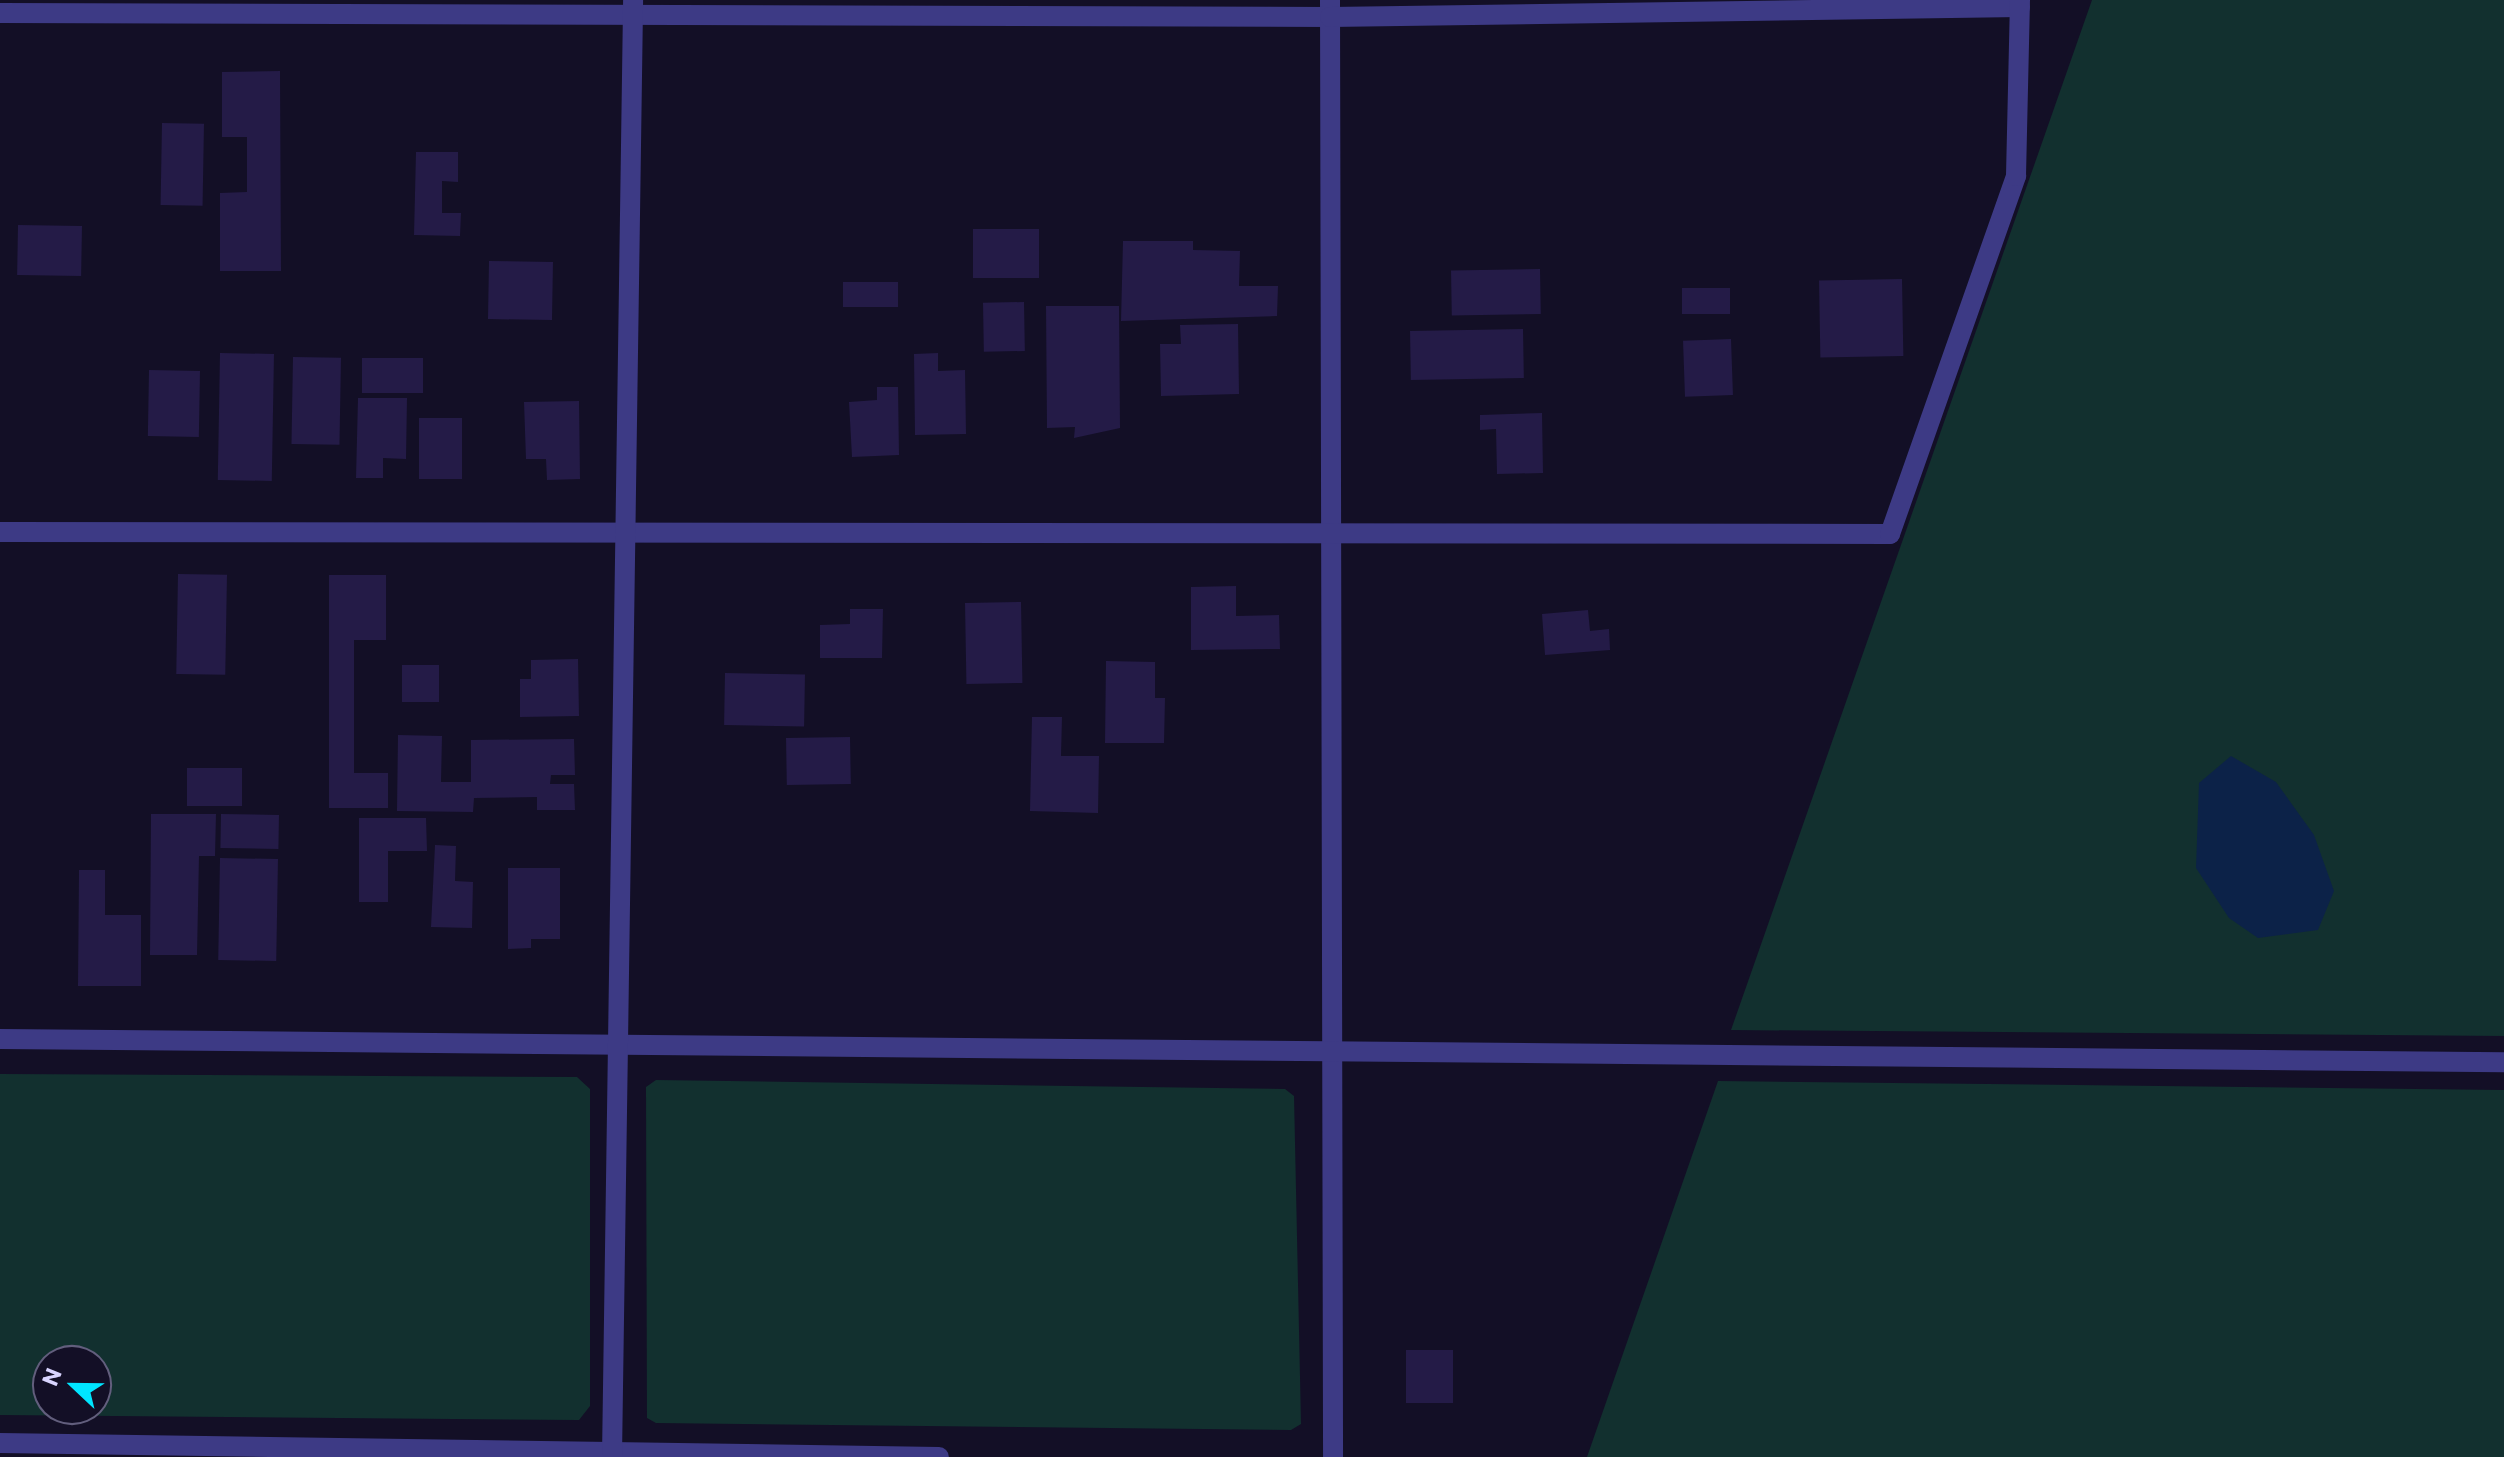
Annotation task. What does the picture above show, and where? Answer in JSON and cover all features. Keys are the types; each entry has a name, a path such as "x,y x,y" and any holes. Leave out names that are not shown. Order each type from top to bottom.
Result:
{"street":[{"path":"0,13 2020,4 2016,176 1890,534 0,532"},
{"path":"612,1454 633,8"},
{"path":"1330,9 1336,1051 1333,1457"},
{"path":"0,1039 2504,1062"},
{"path":"0,1443 939,1457"}],"green space":[{"path":"2092,0 2504,0 2504,1036 1731,1030"},
{"path":"0,1074 577,1077 590,1089 590,1406 579,1420 112,1416 112,1345 32,1345 32,1415 0,1415"},
{"path":"656,1080 1285,1089 1294,1096 1301,1424 1291,1430 656,1423 647,1418 646,1087"},
{"path":"1718,1081 2504,1090 2504,1457 1587,1457"}],"water":[{"path":"2231,756 2276,782 2314,835 2334,891 2318,930 2258,938 2229,918 2196,868 2199,783"}],"building":[{"path":"280,71 281,271 220,271 220,193 247,192 247,137 222,137 222,72"},
{"path":"162,123 204,124 203,206 161,205"},
{"path":"416,152 458,152 458,182 442,181 442,213 461,213 460,236 414,235"},
{"path":"18,225 82,226 81,276 17,275"},
{"path":"973,229 1039,229 1039,278 973,278"},
{"path":"1123,241 1193,241 1193,250 1240,251 1239,286 1278,286 1277,316 1121,321"},
{"path":"489,261 553,262 552,320 488,319"},
{"path":"1540,269 1541,314 1452,316 1451,271"},
{"path":"1902,279 1903,356 1820,357 1819,280"},
{"path":"843,282 898,282 898,307 843,307"},
{"path":"1682,288 1730,288 1730,314 1682,314"},
{"path":"1024,302 1025,351 984,352 983,303"},
{"path":"1046,306 1119,306 1120,428 1074,438 1075,427 1047,428"},
{"path":"1238,324 1239,394 1161,396 1160,344 1181,344 1180,325"},
{"path":"1523,329 1524,378 1411,380 1410,331"},
{"path":"1731,339 1733,395 1685,397 1683,341"},
{"path":"220,353 274,354 272,481 218,480"},
{"path":"938,353 938,371 965,370 966,434 915,435 914,354"},
{"path":"293,357 341,358 339,445 291,444"},
{"path":"362,358 423,358 423,393 362,393"},
{"path":"149,370 200,371 199,437 148,436"},
{"path":"877,387 898,387 899,455 852,457 849,402 877,400"},
{"path":"358,398 407,398 406,459 383,458 383,478 356,478"},
{"path":"579,401 580,479 547,480 546,459 526,459 524,402"},
{"path":"1542,413 1543,473 1497,474 1496,429 1480,430 1480,415"},
{"path":"419,418 462,418 462,479 419,479"},
{"path":"178,574 227,575 225,675 176,674"},
{"path":"329,575 386,575 386,640 354,640 354,773 388,773 388,808 329,808"},
{"path":"1236,586 1236,616 1279,615 1280,649 1191,650 1191,587"},
{"path":"1021,602 1022,683 966,684 965,603"},
{"path":"850,609 883,609 882,658 820,658 820,625 850,624"},
{"path":"1588,610 1590,631 1609,629 1610,650 1545,655 1542,614"},
{"path":"578,659 579,716 520,717 520,679 531,679 531,660"},
{"path":"1106,661 1155,662 1155,698 1165,698 1164,743 1105,743"},
{"path":"402,665 439,665 439,702 402,702"},
{"path":"725,673 805,674 804,726 724,725"},
{"path":"1032,717 1062,717 1061,756 1099,756 1098,813 1030,811"},
{"path":"398,735 442,736 441,782 471,782 471,740 574,739 575,775 551,775 550,784 574,784 575,810 537,810 537,797 474,798 473,812 397,811"},
{"path":"850,737 851,784 787,785 786,738"},
{"path":"187,768 242,768 242,806 187,806"},
{"path":"151,814 216,814 215,856 199,856 197,955 150,955"},
{"path":"221,814 279,815 278,849 220,848"},
{"path":"359,818 426,818 427,851 388,851 388,902 359,902"},
{"path":"435,845 456,846 455,881 473,882 472,928 431,927"},
{"path":"220,858 278,859 276,961 218,960"},
{"path":"508,868 560,868 560,939 531,939 531,948 508,949"},
{"path":"79,870 105,870 105,915 141,915 141,986 78,986"},
{"path":"1406,1350 1453,1350 1453,1403 1406,1403"}]}
